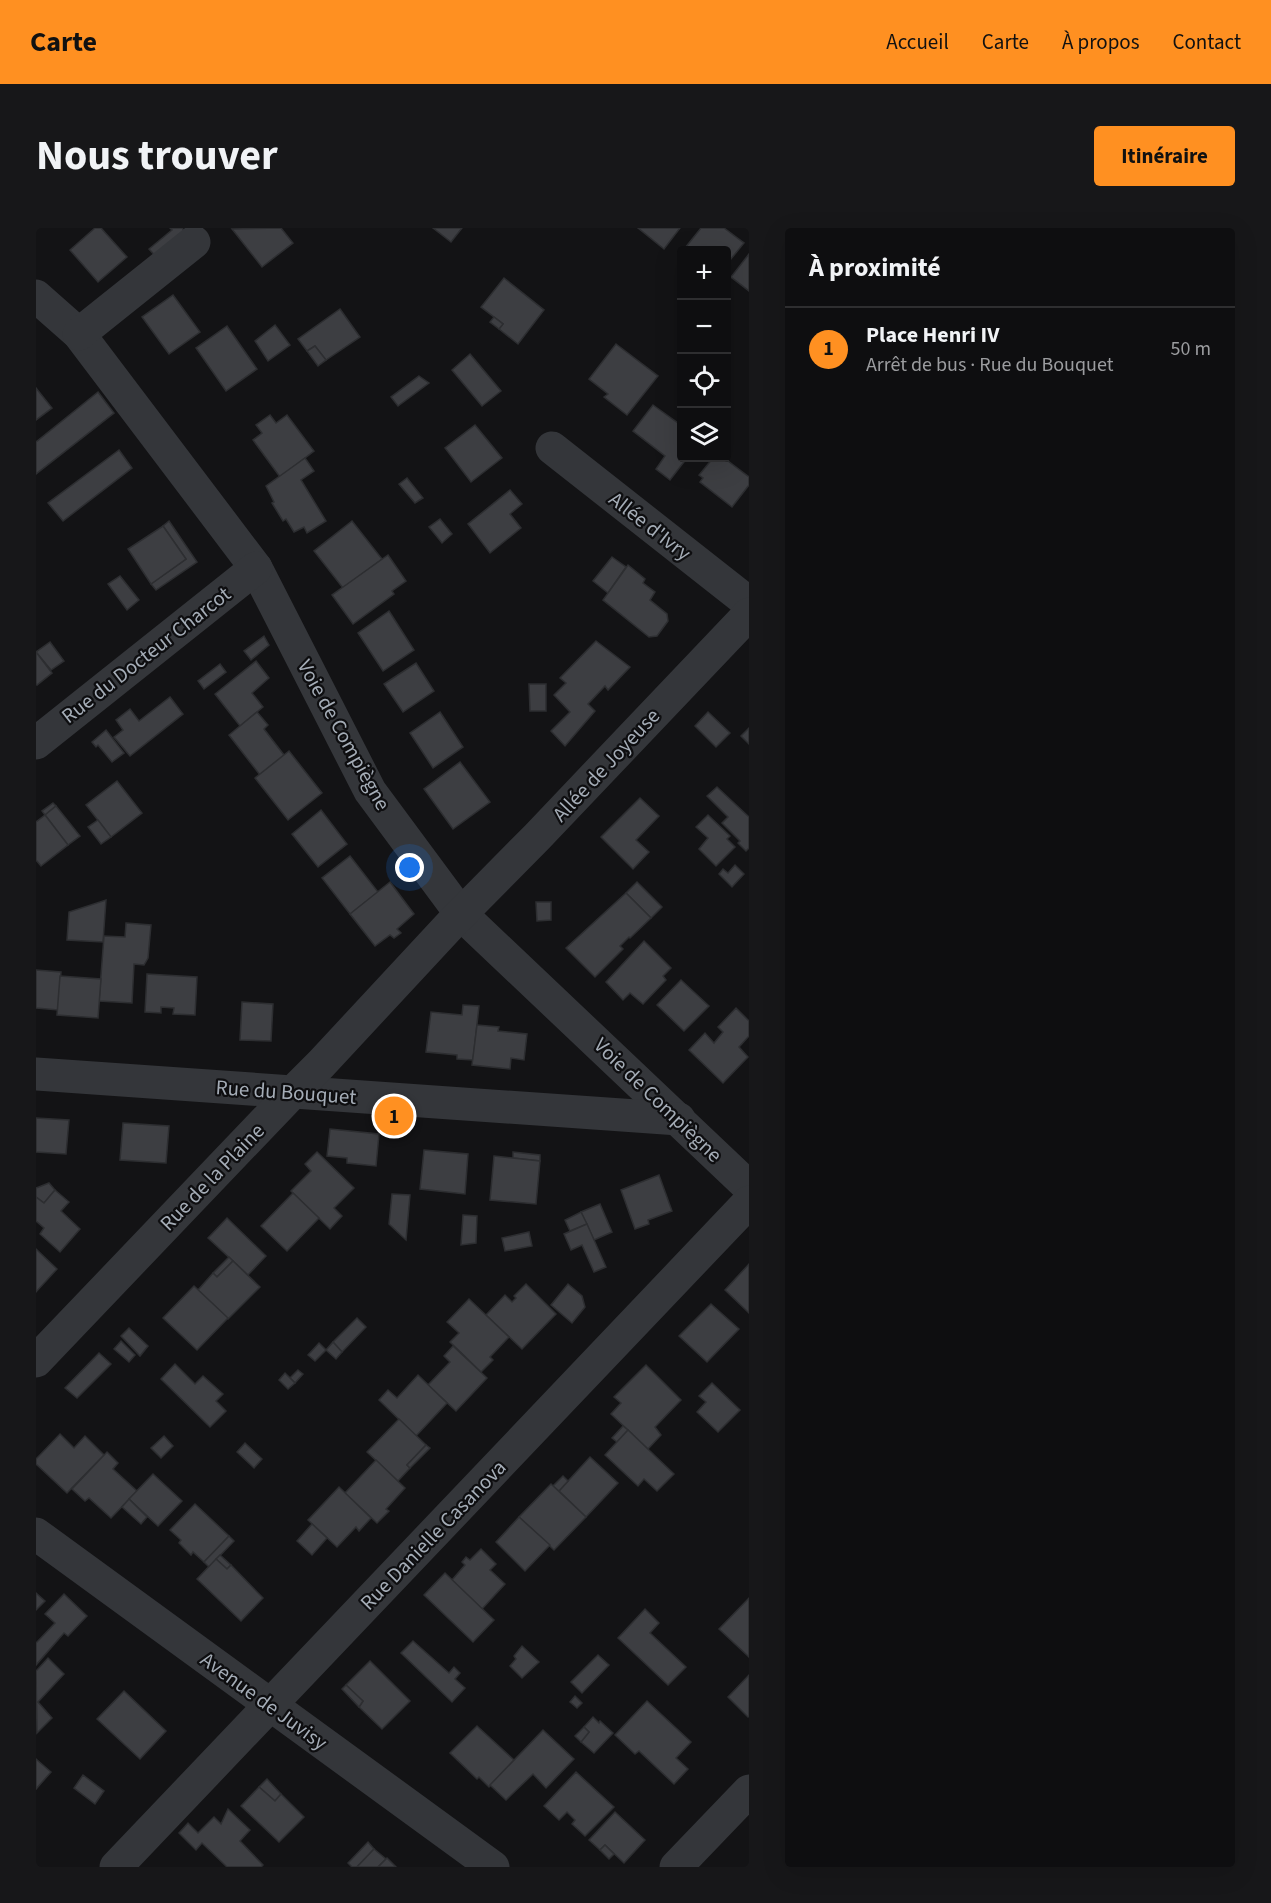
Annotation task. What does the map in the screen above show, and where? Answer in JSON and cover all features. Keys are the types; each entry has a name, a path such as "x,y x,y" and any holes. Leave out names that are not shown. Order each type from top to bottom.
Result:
{"street":[{"path":"79,333 194,242"},
{"name":"Voie de Compiègne","path":"36,296 79,333 256,568 370,791 461,914 749,1187"},
{"name":"Allée d'Ivry","path":"552,448 749,603"},
{"name":"Rue du Docteur Charcot","path":"36,742 256,568"},
{"name":"Allée de Joyeuse","path":"461,914 749,614"},
{"name":"Rue de la Plaine","path":"36,1361 321,1064 461,914"},
{"name":"Rue du Bouquet","path":"36,1074 679,1119"},
{"name":"Rue Danielle Casanova","path":"116,1867 749,1202"},
{"name":"Avenue de Juvisy","path":"36,1534 493,1867"},
{"path":"676,1867 749,1791"}],"building":[{"path":"95,228 101,228 127,257 98,282 70,250"},
{"path":"170,228 182,228 186,233 159,260 149,249 172,230"},
{"path":"281,228 293,243 262,267 232,229"},
{"path":"433,228 462,228 451,242"},
{"path":"638,228 680,228 664,249"},
{"path":"701,228 724,228 744,243 731,259 731,246 687,246"},
{"path":"749,254 749,291 731,277"},
{"path":"504,278 544,310 518,344 499,329 503,324 481,307"},
{"path":"173,295 200,332 169,354 142,317"},
{"path":"340,309 360,337 326,360 315,346 307,351 298,339"},
{"path":"494,317 503,324 499,329 490,322"},
{"path":"275,325 290,345 268,361 255,341"},
{"path":"227,326 257,369 226,391 196,348"},
{"path":"616,344 658,376 627,415 604,397 608,394 589,379"},
{"path":"315,346 326,360 318,366 307,351"},
{"path":"470,354 501,391 482,406 452,370"},
{"path":"419,376 429,383 398,406 391,397"},
{"path":"36,388 52,408 36,420"},
{"path":"98,392 114,413 36,474 36,442"},
{"path":"653,405 677,422 677,462 684,462 670,480 656,469 665,456 633,431"},
{"path":"270,415 276,423 287,415 314,451 280,477 253,440 262,433 256,425"},
{"path":"475,425 502,458 471,482 445,448"},
{"path":"119,450 132,468 63,521 48,503"},
{"path":"305,458 314,471 301,480 326,521 307,533 304,527 294,532 286,519 283,521 272,503 274,502 266,486"},
{"path":"710,462 729,462 749,477 749,485 732,507 700,482 703,478 699,475"},
{"path":"407,478 423,498 415,503 399,484"},
{"path":"510,490 522,504 510,514 521,528 490,553 468,524"},
{"path":"440,519 452,534 442,543 429,527"},
{"path":"169,521 197,562 156,590 151,584 186,559 163,526"},
{"path":"352,521 382,559 343,588 314,551"},
{"path":"163,526 186,559 151,584 128,549"},
{"path":"388,555 406,581 392,591 394,594 353,624 332,595"},
{"path":"612,557 626,567 608,593 593,581"},
{"path":"628,565 645,579 643,583 655,592 650,600 667,614 668,621 657,636 649,637 603,600"},
{"path":"120,576 139,600 127,610 108,584"},
{"path":"389,611 414,650 383,671 358,633"},
{"path":"264,636 269,645 251,660 244,651"},
{"path":"596,641 630,667 608,690 605,686 588,704 595,711 565,746 551,731 570,712 554,695 566,683 560,678"},
{"path":"50,642 64,661 51,670 36,652"},
{"path":"36,652 52,673 37,685 36,683"},
{"path":"256,661 269,678 252,693 263,707 240,726 215,694"},
{"path":"416,663 434,691 403,712 384,684"},
{"path":"220,664 226,672 204,689 198,681"},
{"path":"529,684 546,684 546,711 530,711"},
{"path":"170,697 183,714 130,756 114,737 123,730 116,720 130,709 139,721"},
{"path":"257,712 268,725 264,729 284,755 260,775 229,735"},
{"path":"440,712 463,747 433,768 410,733"},
{"path":"708,712 730,733 716,747 695,726"},
{"path":"749,728 749,744 741,736"},
{"path":"106,730 124,753 112,762 98,745 96,747 92,742"},
{"path":"289,751 322,793 288,820 255,778"},
{"path":"460,762 490,802 453,829 424,789"},
{"path":"117,781 142,813 111,837 86,805"},
{"path":"717,787 749,817 749,848 746,851 738,843 740,841 722,823 728,817 707,796"},
{"path":"640,798 659,816 636,840 649,852 633,869 601,837"},
{"path":"53,803 56,806 45,815 42,811"},
{"path":"56,806 80,836 68,845 45,815"},
{"path":"321,810 347,844 318,867 292,834"},
{"path":"45,815 68,845 41,866 36,860 36,822"},
{"path":"708,815 730,836 727,839 735,847 716,866 699,849 708,838 696,827"},
{"path":"98,820 111,837 101,844 88,827"},
{"path":"350,856 378,892 350,914 322,878"},
{"path":"735,865 744,874 732,887 719,874 723,869 728,873"},
{"path":"390,882 414,914 397,929 401,933 394,938 390,935 375,946 350,914"},
{"path":"637,882 662,907 651,918 626,893"},
{"path":"626,893 651,918 620,946 623,949 595,977 566,948"},
{"path":"106,900 103,942 67,940 69,912"},
{"path":"536,902 551,902 551,920 537,921"},
{"path":"126,923 151,925 148,958 144,965 134,964 132,1003 99,1001 104,936 125,937"},
{"path":"644,941 671,968 663,976 666,980 643,1004 630,993 623,1000 606,982"},
{"path":"36,970 61,972 58,1010 36,1008"},
{"path":"147,974 197,977 195,1015 173,1014 174,1008 161,1007 161,1013 145,1012"},
{"path":"60,976 101,979 98,1018 57,1015"},
{"path":"681,980 709,1006 684,1031 657,1005"},
{"path":"242,1002 273,1004 271,1041 240,1040"},
{"path":"463,1005 479,1006 473,1060 457,1059 457,1055 426,1052 431,1012 462,1015"},
{"path":"736,1008 749,1021 749,1036 739,1047 748,1057 723,1083 689,1050 705,1033 714,1043 723,1032 718,1027"},
{"path":"477,1025 499,1027 498,1031 527,1034 524,1060 511,1058 510,1069 472,1065"},
{"path":"36,1118 69,1120 66,1154 36,1152"},
{"path":"123,1123 169,1126 166,1163 120,1160"},
{"path":"330,1129 379,1134 376,1166 347,1163 347,1158 327,1156"},
{"path":"424,1150 468,1154 465,1194 420,1189"},
{"path":"317,1152 354,1188 334,1208 342,1216 330,1229 291,1191 311,1171 305,1164"},
{"path":"513,1152 540,1155 540,1161 513,1158"},
{"path":"494,1156 540,1161 536,1204 490,1200"},
{"path":"659,1175 672,1211 648,1220 649,1224 635,1229 621,1190"},
{"path":"49,1183 55,1190 44,1203 36,1197 36,1188"},
{"path":"55,1190 69,1202 61,1211 80,1229 60,1252 40,1234 44,1228 36,1221 36,1197 44,1203"},
{"path":"293,1193 319,1218 287,1251 261,1226"},
{"path":"392,1194 410,1195 406,1240 389,1224"},
{"path":"600,1204 612,1232 594,1240 581,1212"},
{"path":"581,1212 587,1224 570,1231 565,1220"},
{"path":"463,1215 477,1216 476,1243 461,1245"},
{"path":"227,1218 266,1256 248,1275 208,1238"},
{"path":"587,1224 606,1267 594,1272 582,1245 571,1250 564,1234"},
{"path":"529,1232 532,1246 505,1251 502,1238"},
{"path":"36,1249 57,1269 36,1292"},
{"path":"229,1257 233,1261 217,1277 213,1273"},
{"path":"233,1261 260,1287 228,1319 198,1290 213,1273 217,1277"},
{"path":"749,1264 749,1313 725,1290"},
{"path":"526,1284 556,1314 522,1349 486,1315 505,1295 512,1302 516,1298 514,1296"},
{"path":"568,1284 582,1296 585,1307 572,1323 551,1305"},
{"path":"194,1286 228,1318 197,1350 163,1318"},
{"path":"469,1299 509,1337 490,1357 493,1360 481,1372 450,1342 459,1333 447,1322"},
{"path":"711,1304 739,1329 707,1362 679,1336"},
{"path":"357,1318 366,1327 342,1352 333,1342"},
{"path":"129,1328 148,1346 140,1356 121,1336"},
{"path":"121,1341 135,1355 129,1362 114,1349"},
{"path":"333,1342 342,1352 336,1359 326,1350"},
{"path":"319,1343 326,1350 315,1361 308,1355"},
{"path":"453,1346 487,1378 456,1411 428,1385 450,1362 444,1356"},
{"path":"99,1353 111,1364 77,1398 65,1388"},
{"path":"175,1364 195,1384 203,1376 223,1394 216,1401 226,1411 210,1427 161,1379"},
{"path":"646,1365 681,1400 655,1427 661,1435 648,1449 611,1414 621,1403 614,1397"},
{"path":"298,1370 303,1374 295,1383 290,1378"},
{"path":"285,1373 295,1383 288,1389 279,1380"},
{"path":"418,1375 447,1403 416,1436 379,1400 388,1390 397,1398"},
{"path":"712,1383 740,1410 718,1432 697,1412 706,1402 699,1396"},
{"path":"399,1419 426,1445 407,1465 410,1468 398,1481 367,1452"},
{"path":"623,1426 628,1430 617,1442 612,1438"},
{"path":"628,1430 674,1474 657,1491 644,1479 638,1486 605,1455"},
{"path":"60,1434 74,1448 85,1436 104,1455 67,1493 36,1464 36,1459"},
{"path":"164,1436 173,1446 161,1458 151,1448"},
{"path":"245,1443 262,1459 254,1468 237,1452"},
{"path":"426,1445 430,1448 410,1468 407,1465"},
{"path":"107,1452 118,1463 113,1469 137,1491 111,1518 89,1498 85,1501 72,1489"},
{"path":"590,1457 618,1483 586,1517 559,1491"},
{"path":"376,1460 405,1488 386,1509 389,1511 377,1523 345,1493"},
{"path":"153,1474 182,1501 158,1526 129,1499"},
{"path":"563,1476 568,1481 559,1491 553,1486"},
{"path":"551,1484 586,1517 554,1550 519,1517"},
{"path":"339,1487 371,1518 359,1531 356,1527 337,1547 308,1520"},
{"path":"129,1499 147,1517 141,1524 122,1507"},
{"path":"195,1504 229,1536 204,1562 193,1552 191,1555 179,1543 181,1540 170,1530"},
{"path":"519,1517 550,1545 525,1571 496,1542"},
{"path":"312,1524 327,1538 312,1555 297,1541"},
{"path":"229,1536 234,1541 209,1567 204,1562"},
{"path":"481,1549 496,1564 490,1570 505,1584 482,1609 452,1580 465,1565 462,1562 466,1557 470,1560"},
{"path":"220,1555 231,1565 227,1569 216,1559"},
{"path":"216,1559 227,1569 231,1565 263,1598 241,1621 197,1579"},
{"path":"445,1573 494,1620 473,1642 424,1595"},
{"path":"36,1593 45,1601 36,1610"},
{"path":"64,1594 87,1616 68,1636 64,1633 36,1665 36,1643 55,1623 45,1614"},
{"path":"749,1598 749,1657 719,1629"},
{"path":"645,1609 659,1623 650,1633 686,1667 668,1685 618,1638"},
{"path":"413,1641 449,1673 454,1667 460,1673 455,1679 465,1688 452,1702 401,1653"},
{"path":"522,1646 539,1662 522,1678 510,1666"},
{"path":"598,1655 609,1665 582,1693 571,1682"},
{"path":"48,1658 64,1674 38,1702 52,1718 37,1733 36,1671"},
{"path":"370,1661 410,1701 382,1729 359,1707 363,1701 346,1685"},
{"path":"749,1675 749,1716 748,1717 728,1697"},
{"path":"346,1685 363,1701 359,1707 342,1689"},
{"path":"124,1691 166,1731 140,1759 97,1719"},
{"path":"575,1696 582,1703 577,1708 570,1702"},
{"path":"647,1701 691,1742 676,1758 688,1769 674,1784 639,1751 635,1754 615,1735"},
{"path":"593,1717 613,1733 594,1753 581,1742 589,1732 584,1727"},
{"path":"477,1726 514,1760 489,1787 479,1777 477,1779 450,1753"},
{"path":"584,1727 589,1732 581,1742 575,1736"},
{"path":"543,1730 574,1759 546,1788 533,1774 506,1800 490,1785"},
{"path":"36,1759 51,1772 36,1789"},
{"path":"576,1772 614,1807 585,1836 572,1824 575,1820 567,1812 559,1820 544,1806"},
{"path":"83,1775 104,1791 95,1804 74,1788"},
{"path":"267,1779 281,1794 275,1801 259,1787"},
{"path":"259,1787 275,1801 281,1794 304,1817 279,1842 241,1806"},
{"path":"228,1809 250,1830 240,1841 263,1865 261,1867 227,1867 202,1843 196,1850 179,1833 188,1823 198,1833 214,1817 221,1824"},
{"path":"615,1812 645,1840 624,1863 605,1845 600,1850 589,1840"},
{"path":"368,1842 374,1849 357,1867 352,1867 348,1863"},
{"path":"605,1845 614,1854 609,1859 600,1850"},
{"path":"374,1849 386,1859 378,1867 357,1867"},
{"path":"387,1858 396,1867 378,1867"}],"place":[{"name":"Place Henri IV","path":"394,1116"}]}
